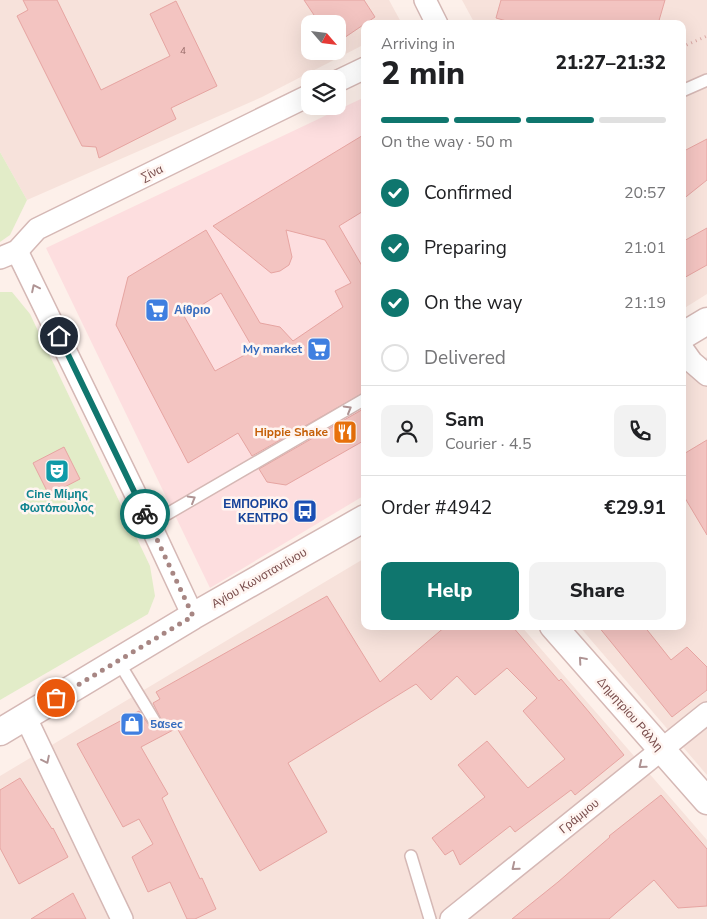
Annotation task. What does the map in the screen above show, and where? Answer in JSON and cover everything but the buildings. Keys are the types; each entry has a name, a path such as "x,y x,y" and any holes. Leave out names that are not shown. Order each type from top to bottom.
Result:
{"street":[{"path":"425,0 435,20"},
{"path":"346,78 361,70"},
{"name":"Σίνα","path":"8,254 37,229 301,99"},
{"path":"8,254 150,524 193,616"},
{"path":"686,334 707,321"},
{"path":"686,354 692,362 707,375"},
{"name":"Αγίου Κωνσταντίνου","path":"0,732 193,616 361,520"},
{"name":"Δημητρίου Ράλλη","path":"556,630 707,801"},
{"name":"Γράμμου","path":"451,919 707,713"},
{"path":"25,716 122,919"}],"lane":[{"path":"686,89 707,80"},
{"path":"150,524 361,401"},
{"path":"118,661 155,722"},
{"path":"411,856 430,919"}],"path":[{"path":"686,45 707,36"}],"shaded area":[{"path":"0,0 389,0 400,20 361,20 361,46 346,54 346,15 301,15 301,60 334,60 314,70 301,70 301,77 262,97 27,200 0,152"},
{"path":"462,0 707,0 707,294 686,307 686,20 473,20"},
{"path":"361,99 361,497 210,588 46,248 327,115 346,115 346,106"},
{"path":"707,357 707,775 582,630 686,630 686,369"},
{"path":"361,560 361,630 524,630 707,840 707,919 0,919 0,776"}],"green space":[{"path":"0,152 27,200 10,235 0,242"},
{"path":"0,292 12,292 30,314 150,566 155,596 148,614 0,700"}],"way so far":[{"path":"56,698 193,616 145,514"}],"place":[{"name":"Αίθριο","path":"157,310"},
{"name":"My market","path":"319,349"},
{"name":"Hippie Shake","path":"345,432"},
{"name":"Cine Μίμης Φωτόπουλος","path":"57,471"},
{"name":"ΕΜΠΟΡΙΚΟ ΚΕΝΤΡΟ","path":"305,511"},
{"name":"5αsec","path":"132,724"}],"route":[{"path":"59,336 145,514"}]}
